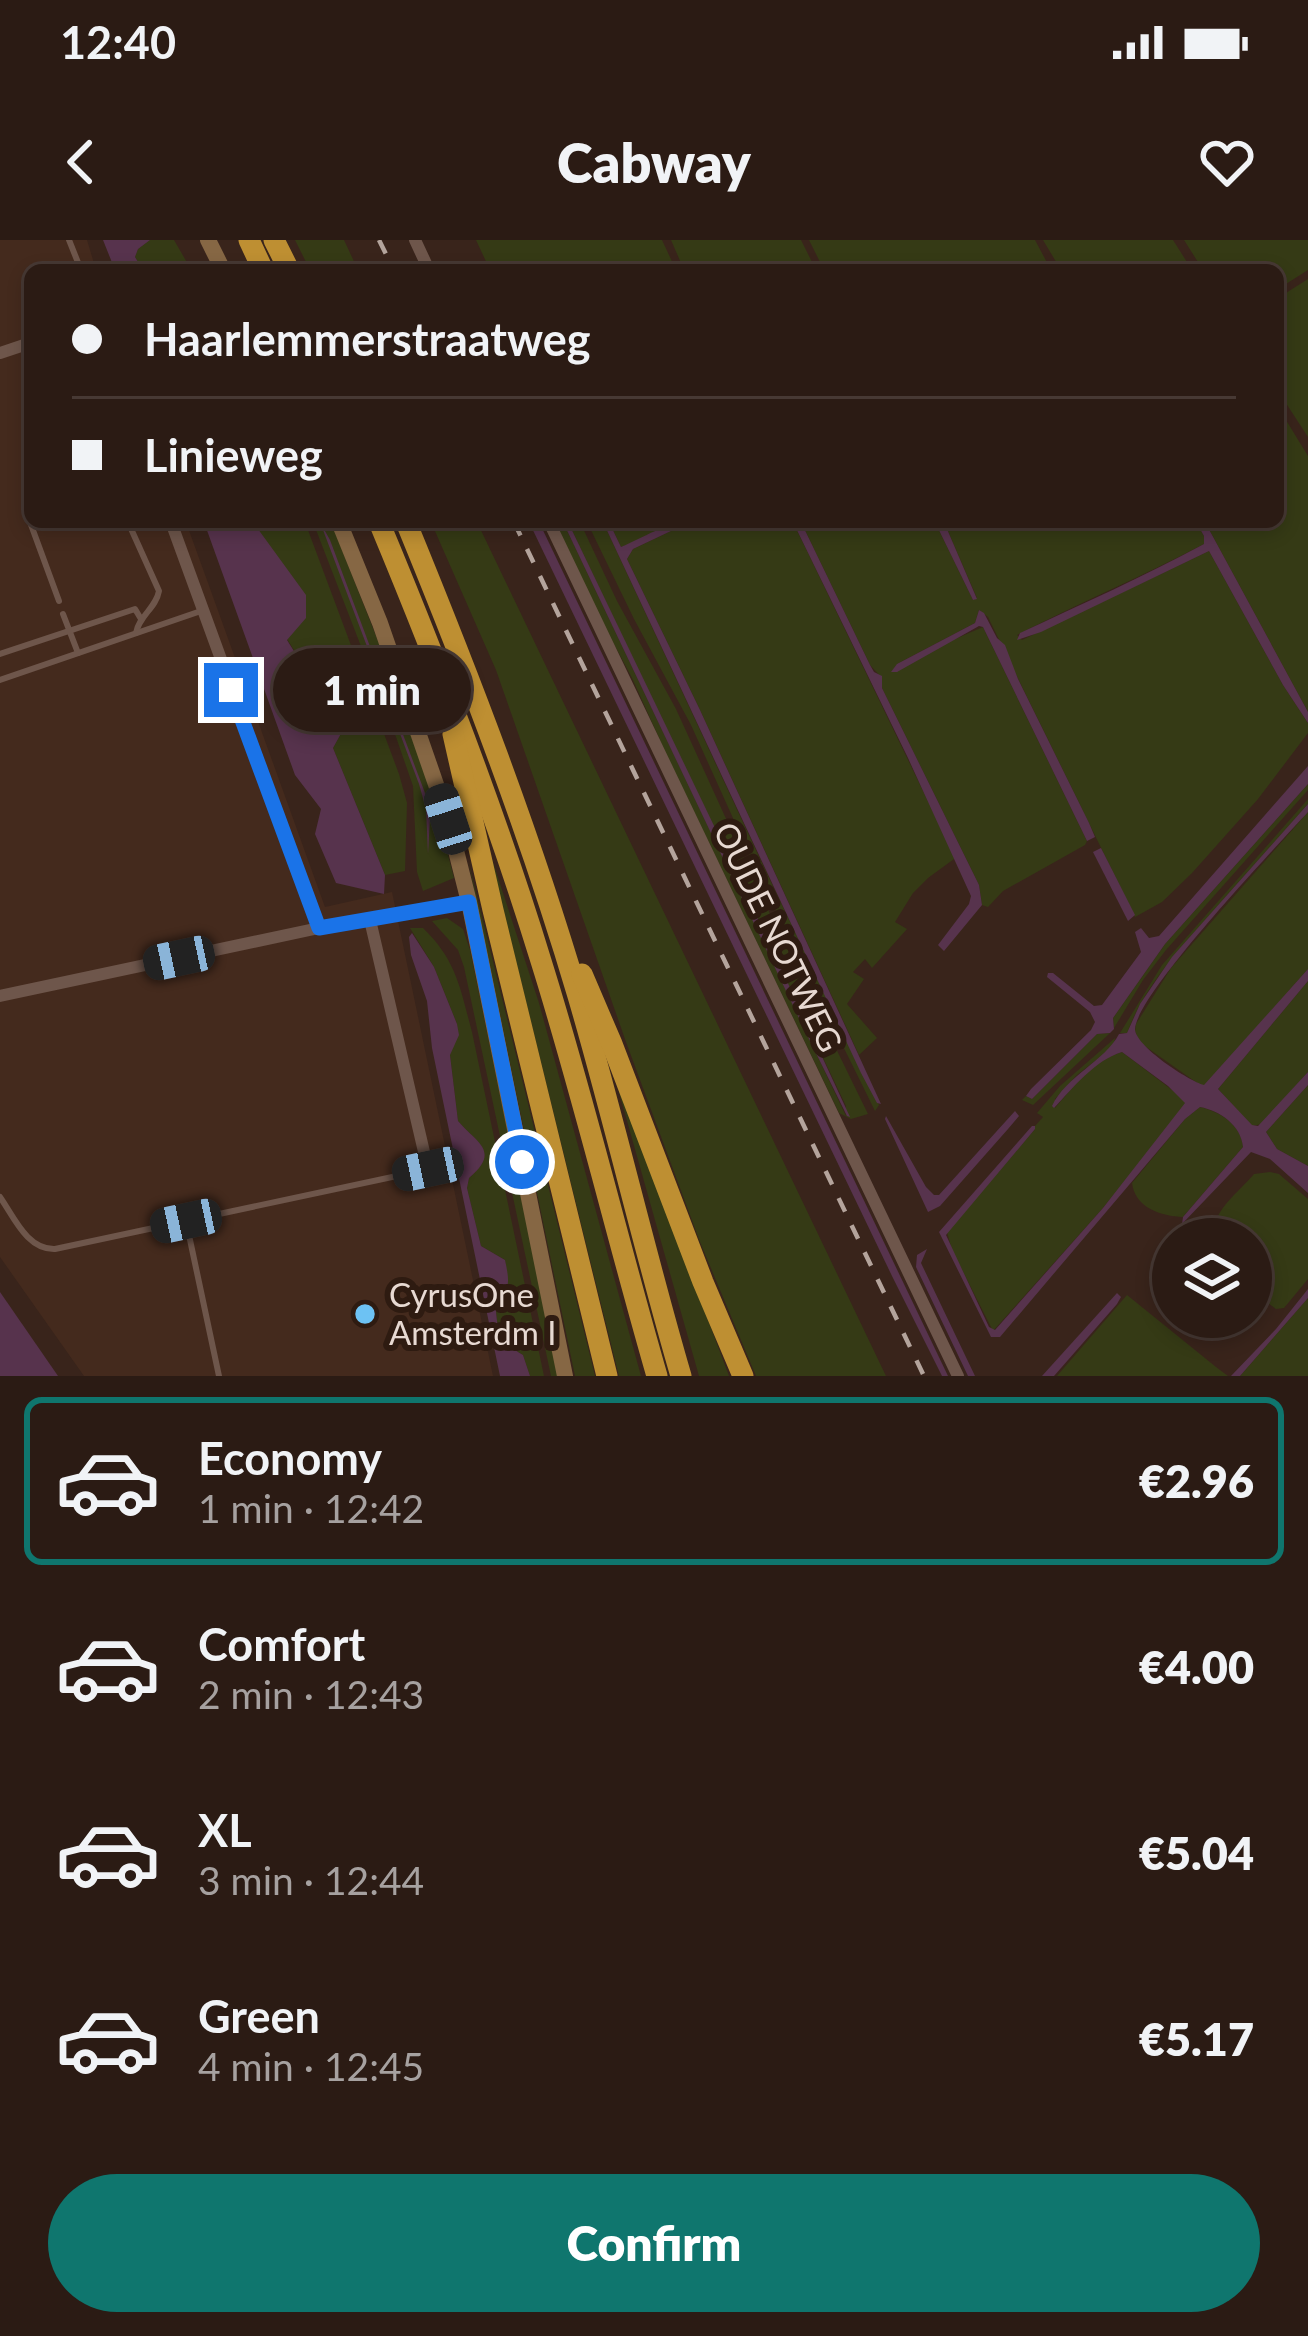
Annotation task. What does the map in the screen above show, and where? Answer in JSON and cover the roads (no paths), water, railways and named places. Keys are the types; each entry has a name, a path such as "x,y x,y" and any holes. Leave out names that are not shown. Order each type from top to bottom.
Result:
{"highway":[{"path":"381,528 494,813 541,960 657,1376"},
{"path":"408,528 478,700 551,909 681,1376"},
{"path":"437,663 607,1376"},
{"path":"551,909 606,1028 743,1376"}],"main road":[{"path":"341,528 448,819 565,1376"}],"street":[{"path":"173,528 319,928"},
{"name":"OUDE NOTWEG","path":"552,528 958,1376"},
{"path":"0,996 319,928 469,902"},
{"path":"370,920 428,1169"}],"lane":[{"path":"32,528 59,602"},
{"path":"131,528 159,591 136,633"},
{"path":"0,654 135,609 141,619"},
{"path":"0,680 202,611"},
{"path":"63,614 78,653"},
{"path":"0,1197 33,1244 44,1250 428,1169"},
{"path":"186,1221 219,1376"}],"railway":[{"path":"379,240 391,264"},
{"path":"517,528 924,1376"}],"place":[{"name":"CyrusOne Amsterdm I","path":"365,1314"}]}
